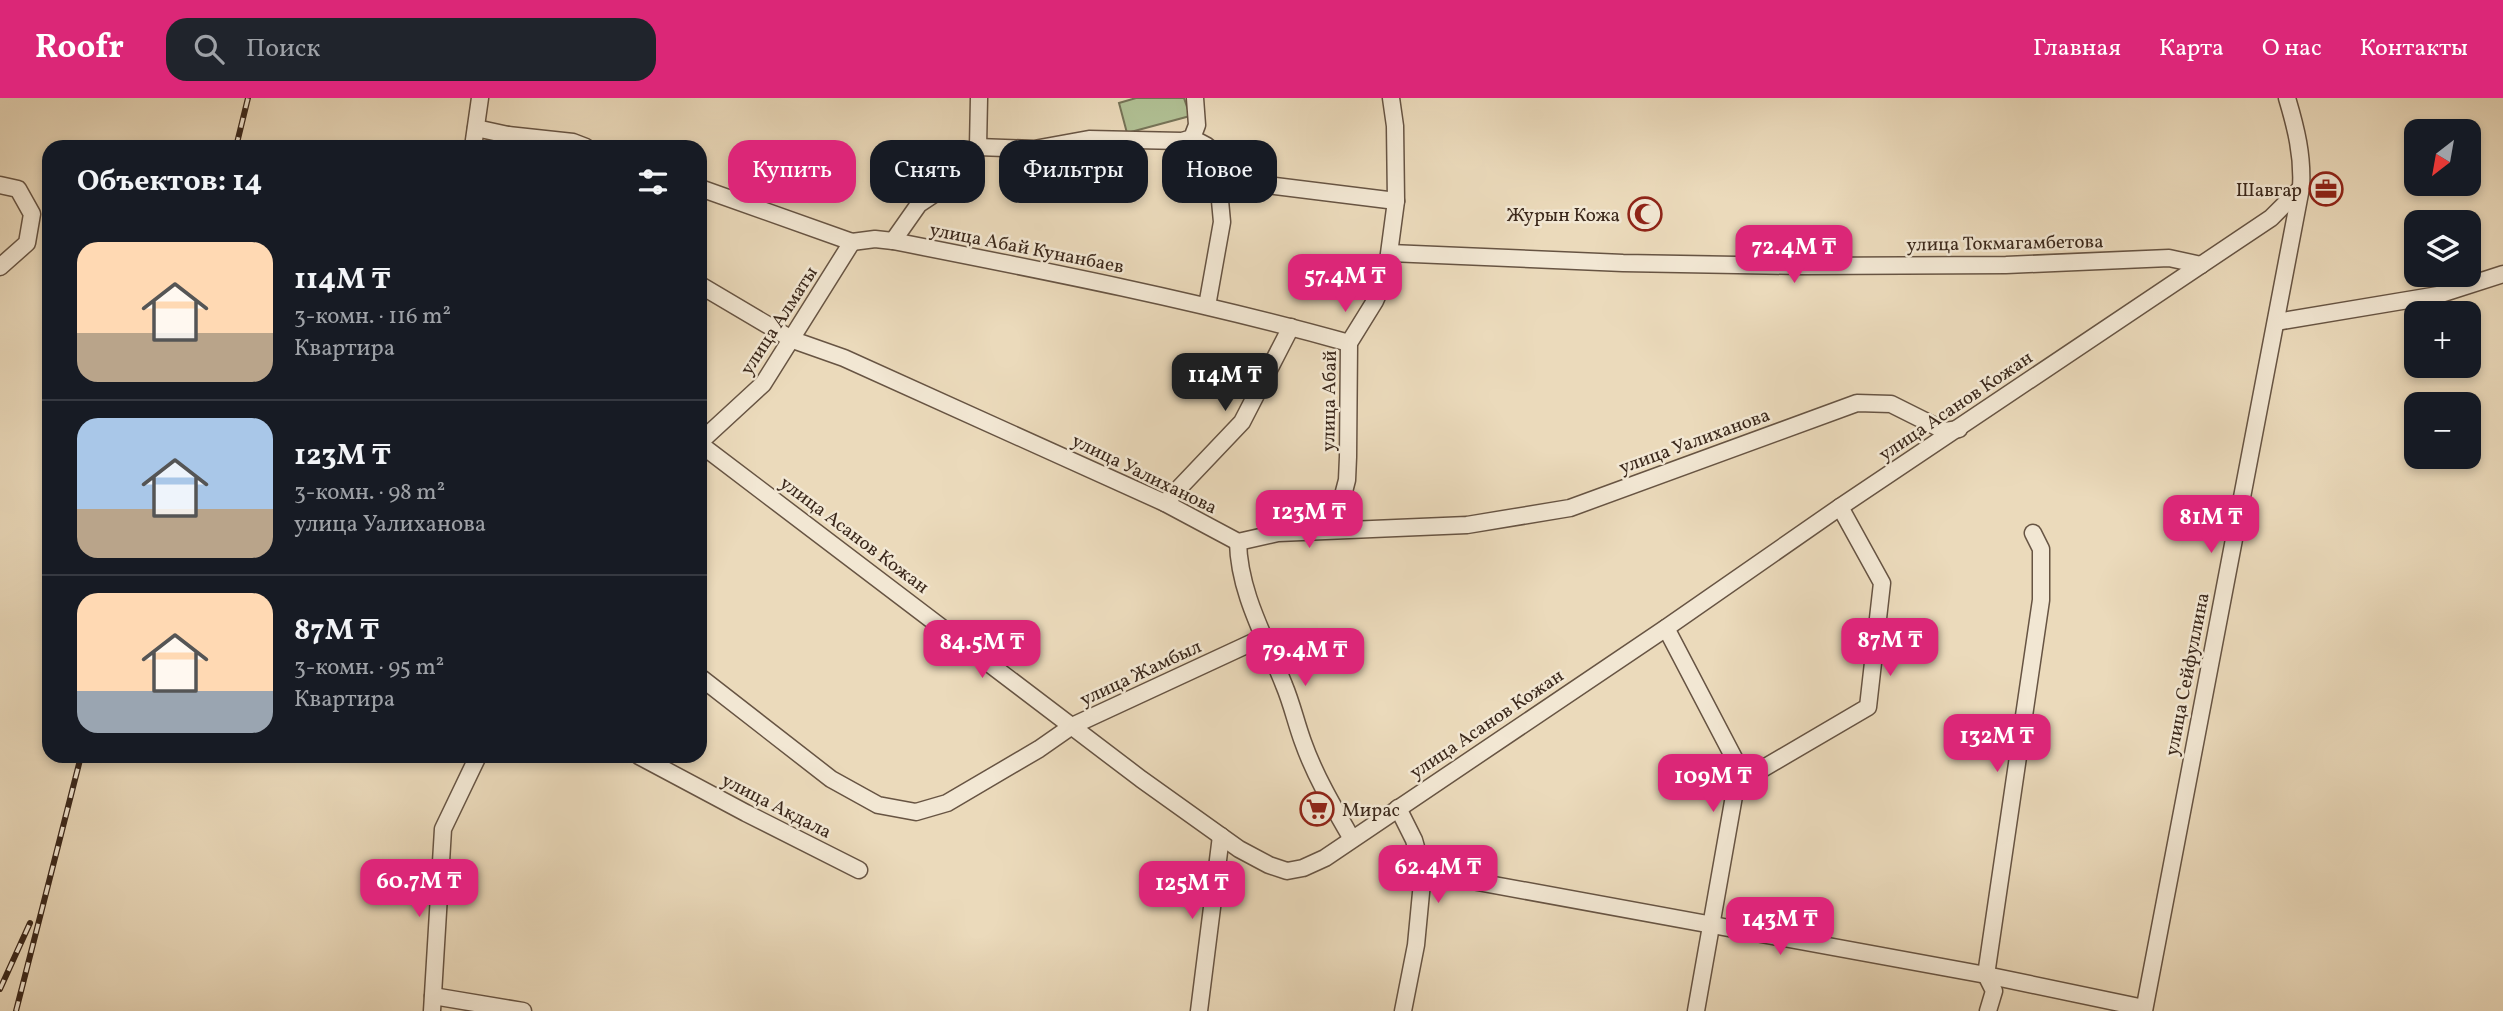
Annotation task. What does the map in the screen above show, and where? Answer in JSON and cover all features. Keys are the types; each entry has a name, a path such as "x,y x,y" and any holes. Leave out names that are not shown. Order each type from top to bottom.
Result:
{"street":[{"path":"474,140 480,98"},
{"path":"978,140 979,98"},
{"path":"1192,138 1197,125 1195,98"},
{"name":"улица Абай","path":"1308,532 1326,520 1341,503 1347,480 1349,343 1375,302 1386,276 1396,201 1395,126 1391,98"},
{"name":"улица Сейфуллина","path":"2144,1010 2301,188 2303,166 2289,99"},
{"path":"476,128 554,140"},
{"path":"508,135 513,140"},
{"path":"985,147 1034,149 1089,139 1196,140"},
{"path":"0,185 18,189 32,214 27,243 0,267"},
{"path":"1277,186 1396,201"},
{"name":"улица Асанов Кожан","path":"707,448 1141,779 1221,836 1269,865 1287,871 1303,868 1325,858 1840,507 2271,218 2301,188"},
{"name":"улица Абай Кунанбаев","path":"707,190 852,242 875,239 894,242 1086,279 1207,306 1349,343"},
{"path":"894,242 920,203"},
{"path":"1207,306 1222,222 1220,203"},
{"name":"улица Алматы","path":"707,436 763,384 852,242"},
{"name":"улица Токмагамбетова","path":"1390,253 1802,266 2006,265 2169,258 2201,265"},
{"path":"2276,322 2438,295 2503,275"},
{"name":"улица Уалиханова","path":"707,289 793,340 844,358 1165,503 1238,542 1278,533 1466,525 1570,508 1857,404 1892,404 1945,430 1959,429"},
{"path":"1165,503 1242,422 1291,327"},
{"path":"1696,1011 1734,796 1745,779 1868,707 1882,583 1840,507"},
{"path":"1988,1011 1994,991 1986,975 2041,600 2041,550 2033,533"},
{"path":"1238,542 1239,567 1286,688 1304,744 1327,796 1352,839"},
{"path":"1666,628 1745,779"},
{"name":"улица Жамбыл","path":"707,682 831,779 878,804 915,812 947,803 1018,762 1072,726 1264,637"},
{"path":"475,763 443,829 433,1003 523,1011"},
{"name":"улица Акдала","path":"653,763 859,870"},
{"path":"1398,808 1415,840 1423,872 1416,945 1403,1011"},
{"path":"1199,1011 1221,836"},
{"path":"1423,872 1986,975 2144,1010"}],"green space":[{"path":"1136,98 1184,98 1190,116 1127,133 1119,103"}],"railway":[{"path":"238,140 248,98"},
{"path":"16,1011 79,763"},
{"path":"0,989 30,923"}],"place":[{"name":"Шавгар","path":"2326,189"},
{"name":"Журын Кожа","path":"1645,214"},
{"name":"Мирас","path":"1317,809"}]}
